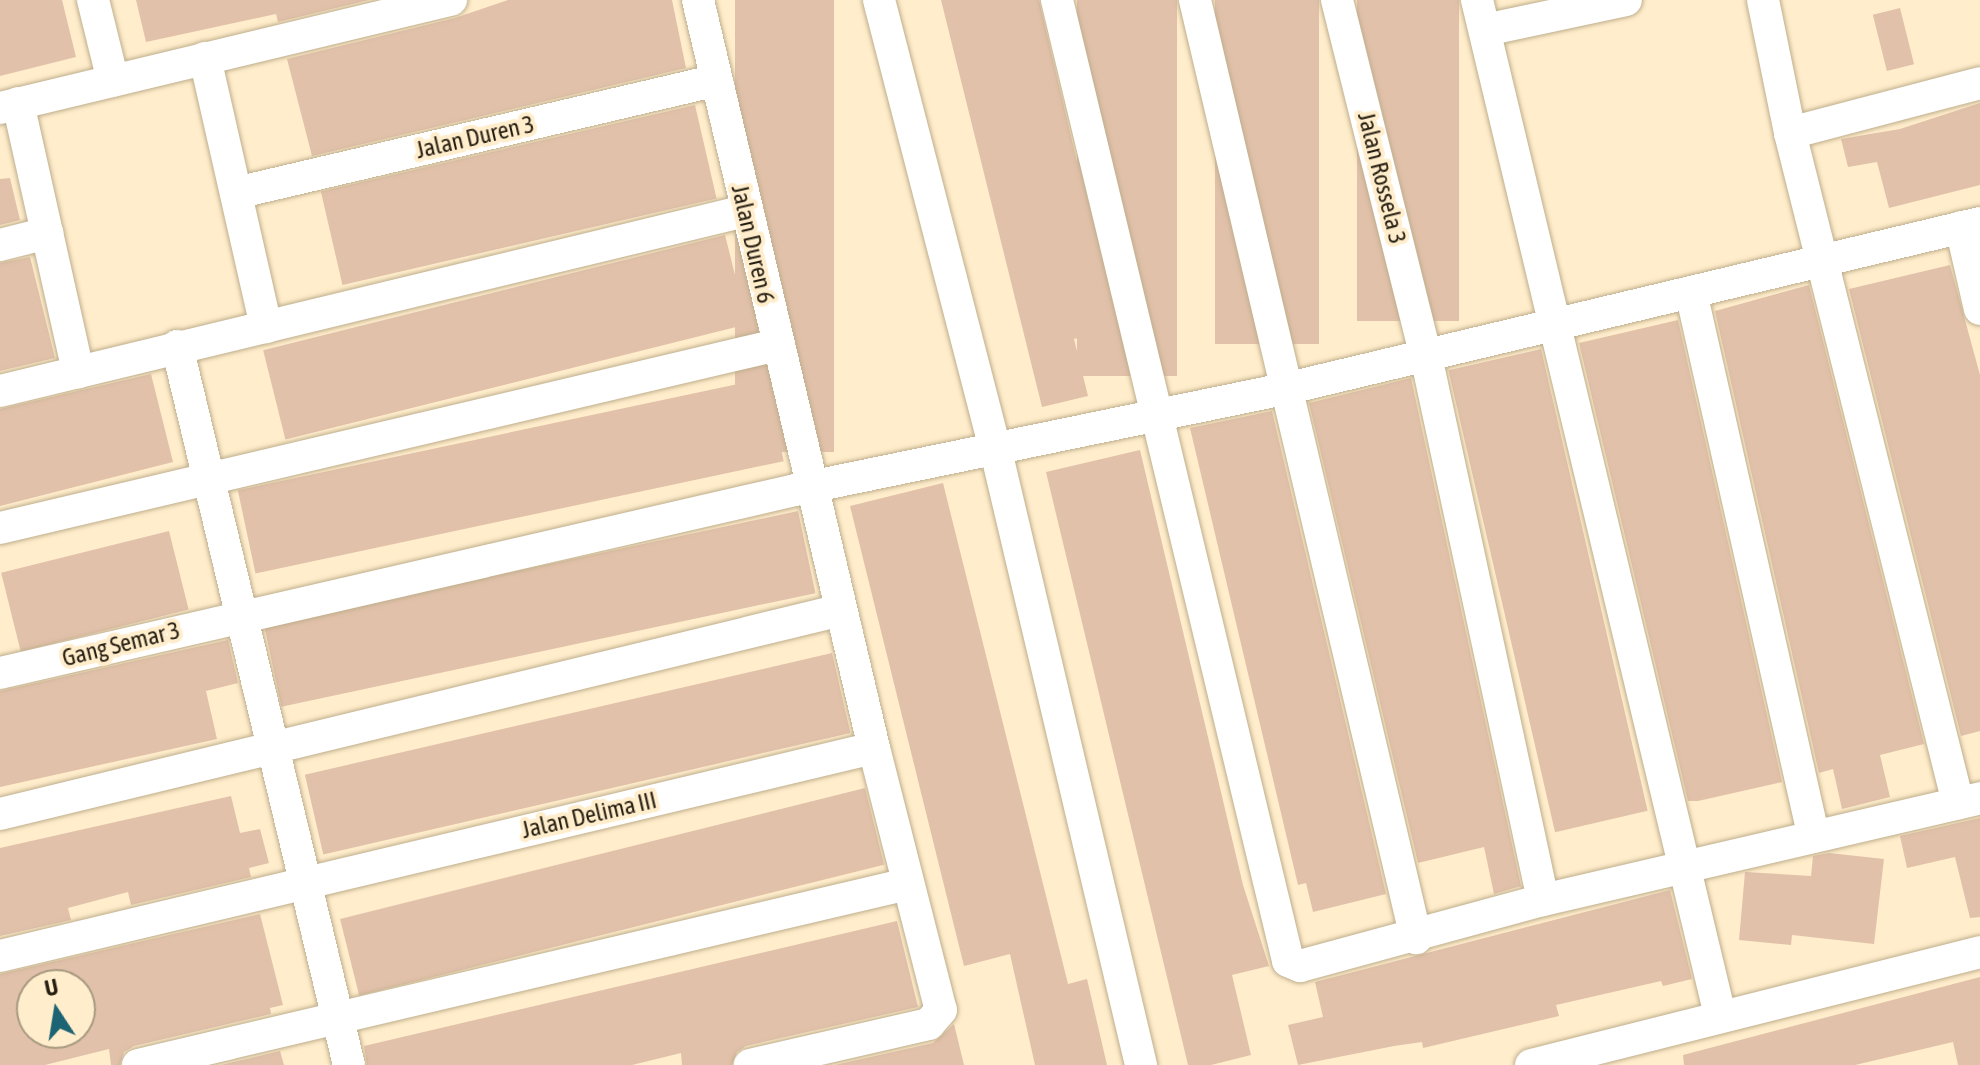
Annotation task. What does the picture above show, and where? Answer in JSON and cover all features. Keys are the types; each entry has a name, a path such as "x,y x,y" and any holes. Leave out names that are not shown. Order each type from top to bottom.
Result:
{"street":[{"path":"93,0 113,81"},
{"path":"78,372 47,233 9,106 451,0"},
{"name":"Jalan Duren 6","path":"698,0 714,81 777,345 815,486 874,748 941,1010 939,1018 750,1065"},
{"path":"879,0 996,451 1141,1065"},
{"path":"1057,0 1282,953 1300,966 1416,938 1543,900 1813,834 1969,801 1790,133 1763,0"},
{"path":"1195,0 1289,388 1416,938"},
{"name":"Jalan Rossela 3","path":"1337,0 1426,356 1543,900"},
{"path":"1620,1 1481,15 1720,1015"},
{"path":"205,58 266,327"},
{"name":"Jalan Duren 3","path":"236,193 714,81"},
{"path":"1790,133 1980,83"},
{"path":"0,391 745,211"},
{"path":"1971,225 1980,309"},
{"name":"Gang Semar 3","path":"0,673 241,615 815,486 1158,418 1825,263 1971,225"},
{"path":"0,245 47,233"},
{"path":"1691,292 1813,834"},
{"path":"0,528 777,345"},
{"path":"177,346 349,1065"},
{"path":"0,814 841,610"},
{"name":"Jalan Delima III","path":"0,956 874,748"},
{"path":"138,1065 907,884"},
{"path":"1531,1065 1980,952"}],"building":[{"path":"0,0 62,0 76,57 0,76"},
{"path":"136,0 369,0 278,22 276,14 146,42"},
{"path":"508,0 672,0 686,68 312,156 287,59 455,18"},
{"path":"735,0 834,0 834,452 735,452"},
{"path":"941,0 1039,0 1116,328 1074,339 1088,396 1042,407"},
{"path":"1077,0 1177,0 1177,376 1077,376"},
{"path":"1215,0 1319,0 1319,344 1215,344"},
{"path":"1357,0 1459,0 1459,321 1357,321"},
{"path":"1900,8 1914,64 1887,71 1873,15"},
{"path":"1980,103 1980,185 1889,208 1877,162 1848,167 1841,139 1900,129"},
{"path":"695,105 717,199 342,285 321,191"},
{"path":"10,178 20,220 0,225 0,179"},
{"path":"725,235 747,324 285,439 263,350"},
{"path":"30,257 55,358 0,371 0,263"},
{"path":"1950,265 1980,375 1980,731 1961,736 1849,289"},
{"path":"1809,285 1924,744 1880,755 1890,797 1842,809 1833,769 1819,773 1715,311"},
{"path":"1678,320 1782,782 1698,801 1688,801 1579,343"},
{"path":"1541,349 1648,811 1555,832 1448,370"},
{"path":"151,374 173,462 0,506 0,409"},
{"path":"766,378 784,461 255,573 238,490"},
{"path":"1411,378 1521,886 1494,894 1484,847 1418,863 1309,403"},
{"path":"1272,411 1386,894 1313,912 1306,883 1298,885 1190,428"},
{"path":"1140,450 1243,885 1269,966 1232,975 1251,1055 1211,1065 1188,1065 1046,472"},
{"path":"943,483 1068,984 1087,979 1107,1065 1035,1065 1010,954 964,966 850,506"},
{"path":"798,511 815,593 281,707 264,625"},
{"path":"169,531 189,610 21,651 1,573"},
{"path":"228,640 238,683 206,691 217,739 0,787 0,691"},
{"path":"832,653 850,733 323,855 305,775"},
{"path":"865,788 884,865 359,996 340,919"},
{"path":"231,796 240,833 260,829 269,863 249,868 251,877 131,905 128,892 68,908 71,920 0,936 0,848"},
{"path":"1980,818 1980,917 1970,918 1955,857 1907,868 1900,836"},
{"path":"1829,853 1884,859 1874,944 1792,935 1791,945 1739,940 1745,872 1811,876 1813,856"},
{"path":"1670,890 1692,979 1663,986 1661,981 1556,1005 1559,1016 1423,1048 1422,1042 1298,1065 1288,1025 1323,1017 1315,982"},
{"path":"260,914 283,1005 270,1008 271,1014 134,1046 124,1052 120,1065 111,1065 109,1049 45,1065 0,1065 0,974 16,970 16,1049 96,1049 96,969 22,969"},
{"path":"897,921 918,1007 746,1046 737,1052 732,1065 682,1065 681,1053 632,1065 367,1065 364,1046"},
{"path":"1980,977 1980,1065 1958,1065 1953,1042 1855,1065 1684,1065 1683,1055"},
{"path":"954,1024 964,1065 835,1065 933,1043"},
{"path":"280,1051 284,1065 221,1065"}]}
